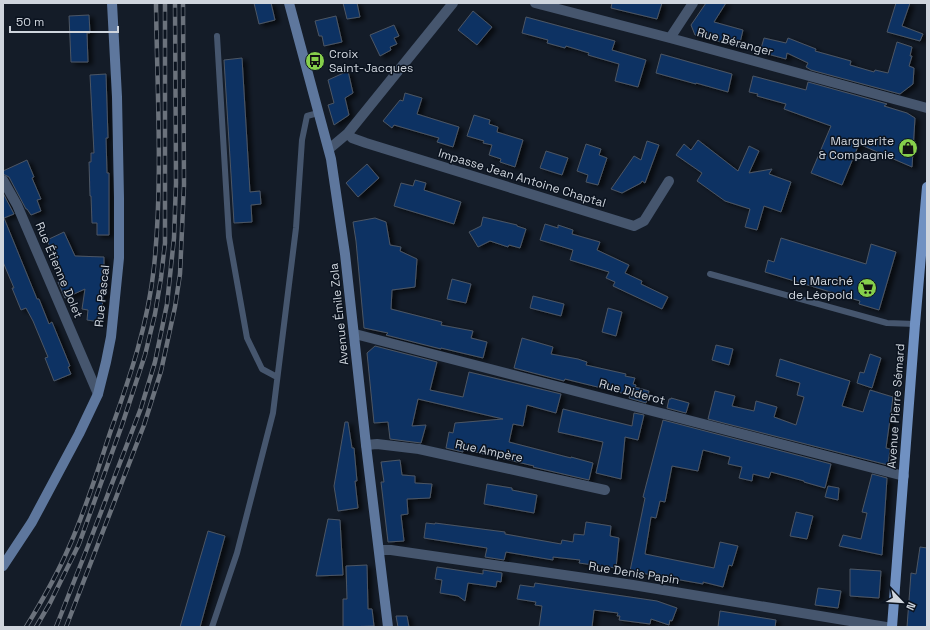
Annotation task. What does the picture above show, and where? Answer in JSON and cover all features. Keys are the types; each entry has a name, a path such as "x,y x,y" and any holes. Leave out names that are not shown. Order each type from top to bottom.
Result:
{"main road":[{"name":"Rue Pascal","path":"3,566 32,522 80,434 98,394 111,337 119,258 120,198 112,3"},
{"name":"Avenue Émile Zola","path":"289,3 329,149 344,246 355,334 366,445 388,627"},
{"name":"Avenue Pierre Sémard","path":"892,627 927,187"}],"street":[{"path":"329,149 348,133 453,3"},
{"name":"Rue Béranger","path":"535,3 927,108"},
{"path":"670,38 693,3"},
{"name":"Impasse Jean Antoine Chaptal","path":"348,133 352,138 366,143 634,226 644,221 669,181"},
{"name":"Rue Étienne Dolet","path":"3,180 17,205 98,394"},
{"name":"Rue Diderot","path":"355,334 904,476"},
{"name":"Rue Ampère","path":"366,445 377,444 418,449 605,490"},
{"name":"Rue Denis Papin","path":"378,550 391,550 625,584 886,627"}],"lane":[{"path":"217,36 229,238 247,338 262,369 277,377"},
{"path":"212,627 237,553 273,413 296,228 302,140 307,116 318,112"},
{"path":"710,274 887,323 915,324"}],"building":[{"path":"254,3 271,3 275,20 259,24"},
{"path":"343,3 357,3 360,17 347,19"},
{"path":"612,3 662,3 657,19 611,8"},
{"path":"706,3 726,3 714,22 743,30 739,47 695,35 691,25"},
{"path":"896,3 910,3 902,26 923,34 920,41 887,32"},
{"path":"473,11 492,27 477,45 458,30"},
{"path":"89,15 90,33 87,33 88,62 71,62 69,16"},
{"path":"336,16 342,42 324,46 322,36 319,36 315,21"},
{"path":"526,17 615,41 612,50 646,60 638,87 615,81 619,64 588,55 589,53 566,46 565,48 547,43 548,40 522,33"},
{"path":"394,25 399,36 394,38 397,44 390,47 391,50 380,56 370,35"},
{"path":"764,38 786,43 788,38 816,49 815,51 851,61 850,65 874,72 875,70 888,73 897,42 912,47 910,56 912,56 909,66 914,68 913,84 900,94 811,70 806,67 808,63 787,53 786,59 760,52"},
{"path":"661,54 732,74 728,92 656,73"},
{"path":"242,58 250,192 260,191 261,204 251,205 252,222 234,223 224,60"},
{"path":"348,71 353,93 345,98 349,115 334,125 328,105 334,103 328,80"},
{"path":"106,74 109,235 97,235 97,223 92,223 90,196 89,162 91,162 91,153 94,153 90,75"},
{"path":"753,76 806,90 808,82 887,104 884,106 907,113 915,118 912,167 859,144 842,185 811,173 831,126 784,109 786,104 757,96 758,94 749,92"},
{"path":"405,93 422,98 417,114 459,127 453,147 437,142 439,138 394,125 392,128 383,121 400,100 403,101"},
{"path":"474,115 490,120 489,124 498,127 497,132 523,140 515,167 500,162 501,159 489,155 492,145 467,136"},
{"path":"698,140 738,171 749,146 759,151 749,173 772,169 769,174 791,182 781,212 764,206 757,230 745,227 750,209 725,201 697,181 702,173 676,155 684,144 691,150"},
{"path":"647,141 659,145 645,183 642,181 641,183 622,193 611,189 634,156 641,160"},
{"path":"586,144 601,149 599,155 607,158 598,185 586,182 588,175 577,171"},
{"path":"546,151 568,158 562,175 540,168"},
{"path":"27,160 34,177 32,178 41,199 37,200 41,211 31,215 26,209 9,177 3,174 3,171"},
{"path":"367,164 379,178 358,197 346,183"},
{"path":"415,180 426,183 424,190 461,202 454,224 394,206 401,183 413,186"},
{"path":"3,193 14,214 4,218 37,299 39,299 49,324 52,322 70,366 68,367 71,374 54,381 45,358 48,357 33,321 26,308 21,310 3,262"},
{"path":"483,217 517,225 526,229 520,248 509,245 508,247 490,241 478,247 469,232 481,226"},
{"path":"375,218 386,222 390,245 401,247 400,251 417,259 415,287 392,290 391,309 442,322 441,325 473,331 471,338 487,342 483,358 441,349 386,335 388,333 364,328 353,222"},
{"path":"545,224 558,228 558,225 573,230 572,234 600,242 597,250 629,265 625,273 642,281 641,284 668,297 662,309 613,286 615,282 606,278 609,272 570,260 573,250 540,240"},
{"path":"64,232 75,256 104,257 104,292 100,322 87,320 88,310 82,309 85,289 65,298 58,282 64,280 47,240"},
{"path":"781,238 866,264 871,244 896,252 879,310 859,304 860,301 765,272 768,260 774,262"},
{"path":"452,279 471,284 466,303 447,299"},
{"path":"533,296 564,304 561,316 530,308"},
{"path":"608,308 622,312 616,336 602,332"},
{"path":"522,338 553,347 551,354 578,359 587,362 586,365 626,374 625,376 635,378 633,384 636,385 635,387 649,391 646,403 629,398 630,395 565,379 564,381 514,368"},
{"path":"716,345 733,349 729,365 712,360"},
{"path":"375,346 437,362 430,390 463,397 469,372 561,394 556,413 527,405 523,426 513,424 509,442 593,463 589,480 463,449 463,452 446,448 449,432 453,433 455,423 503,419 418,399 412,426 426,425 421,443 390,439 388,422 374,423 367,353"},
{"path":"870,354 881,358 872,388 857,383 860,372 864,373"},
{"path":"780,359 850,381 842,406 863,412 870,390 893,397 886,448 890,449 888,465 708,419 715,391 735,396 732,406 754,411 756,401 777,407 774,417 796,425 804,397 797,395 800,383 776,376"},
{"path":"671,398 689,403 686,413 667,408 669,399"},
{"path":"563,409 632,426 634,413 644,415 638,440 625,437 621,479 596,473 603,442 558,432"},
{"path":"663,420 831,464 825,488 771,472 769,478 753,474 752,481 739,478 742,467 728,464 730,457 703,450 698,471 672,466 665,502 660,501 656,518 651,517 645,554 714,568 720,542 738,546 732,566 729,565 723,587 703,582 703,584 630,571 645,498 643,497"},
{"path":"345,422 348,422 352,448 354,448 358,508 338,511 334,486"},
{"path":"400,460 402,475 415,476 415,483 432,484 430,498 407,499 408,514 401,515 404,541 388,542 381,482 384,482 381,462"},
{"path":"872,474 887,478 882,555 839,546 843,535 861,539 867,513 862,512"},
{"path":"487,484 512,488 512,490 537,495 534,513 484,504"},
{"path":"828,486 839,488 838,500 825,497"},
{"path":"796,512 813,516 807,539 790,536"},
{"path":"328,519 340,520 343,575 316,576"},
{"path":"586,522 611,526 610,536 619,538 616,568 579,563 580,560 553,557 553,560 506,552 504,560 485,557 487,548 424,538 426,523 435,523 505,532 505,534 561,544 562,540 573,542 574,534 584,535"},
{"path":"208,531 225,536 200,627 180,627"},
{"path":"920,547 927,548 927,627 907,627 911,573 916,574"},
{"path":"367,565 368,609 372,609 374,626 343,627 343,599 347,599 346,566"},
{"path":"437,567 483,574 483,570 502,573 501,582 497,581 496,587 468,583 465,601 458,596 440,593 442,580 435,579"},
{"path":"850,569 881,571 879,598 850,596"},
{"path":"535,583 657,601 677,608 672,621 670,620 669,625 651,619 650,624 619,620 620,616 617,616 618,613 594,610 592,627 539,627 542,606 535,605 536,602 517,599 520,585 534,587"},
{"path":"818,588 841,591 838,608 815,605"},
{"path":"720,611 776,620 775,627 718,627"},
{"path":"396,616 407,616 409,627 398,627"}],"railway":[{"path":"26,627 59,568 81,518 92,489 143,330 151,288 157,234 159,135 156,3"},
{"path":"36,627 50,603 79,544 122,425 145,355 155,314 165,243 165,3"},
{"path":"56,627 141,408 155,362 167,304 174,238 176,183 175,3"},
{"path":"66,627 144,425 161,371 175,307 180,274 184,185 183,3"}],"place":[{"name":"Croix Saint-Jacques","path":"315,61"},
{"name":"Marguerite & Compagnie","path":"908,148"},
{"name":"Le Marché de Léopold","path":"867,288"}]}
